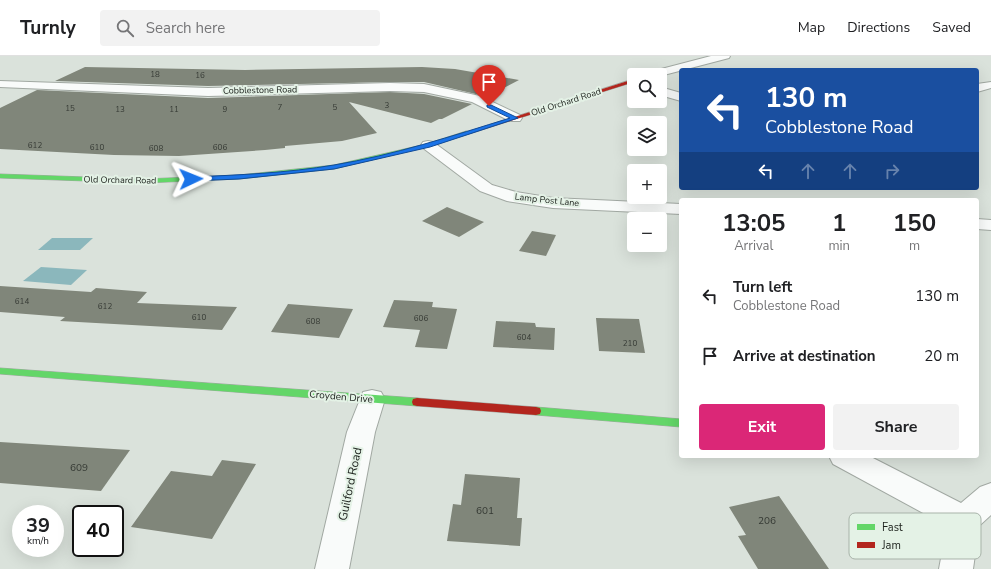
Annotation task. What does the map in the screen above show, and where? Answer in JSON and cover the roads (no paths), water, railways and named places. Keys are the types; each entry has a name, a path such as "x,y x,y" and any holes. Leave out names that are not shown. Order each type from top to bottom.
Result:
{"street":[{"path":"667,70 726,56"},
{"path":"663,58 684,65"},
{"name":"Cobblestone Road","path":"0,84 208,92 390,87 424,88 476,99 515,118"},
{"name":"Old Orchard Road","path":"0,176 144,181 239,177 334,167 428,145 627,84"},
{"path":"979,88 991,85"},
{"path":"667,93 679,96"},
{"name":"Lamp Post Lane","path":"428,145 486,188 513,197 553,203 679,209"},
{"path":"979,224 991,225"},
{"name":"Croyden Drive","path":"0,371 679,423"},
{"name":"Guilford Road","path":"332,569 362,432 372,399"},
{"path":"847,458 951,513"},
{"path":"972,513 991,496"},
{"path":"956,569 958,559"}],"water":[{"path":"52,238 93,238 80,250 38,250"},
{"path":"41,267 87,270 71,285 23,281"}]}
